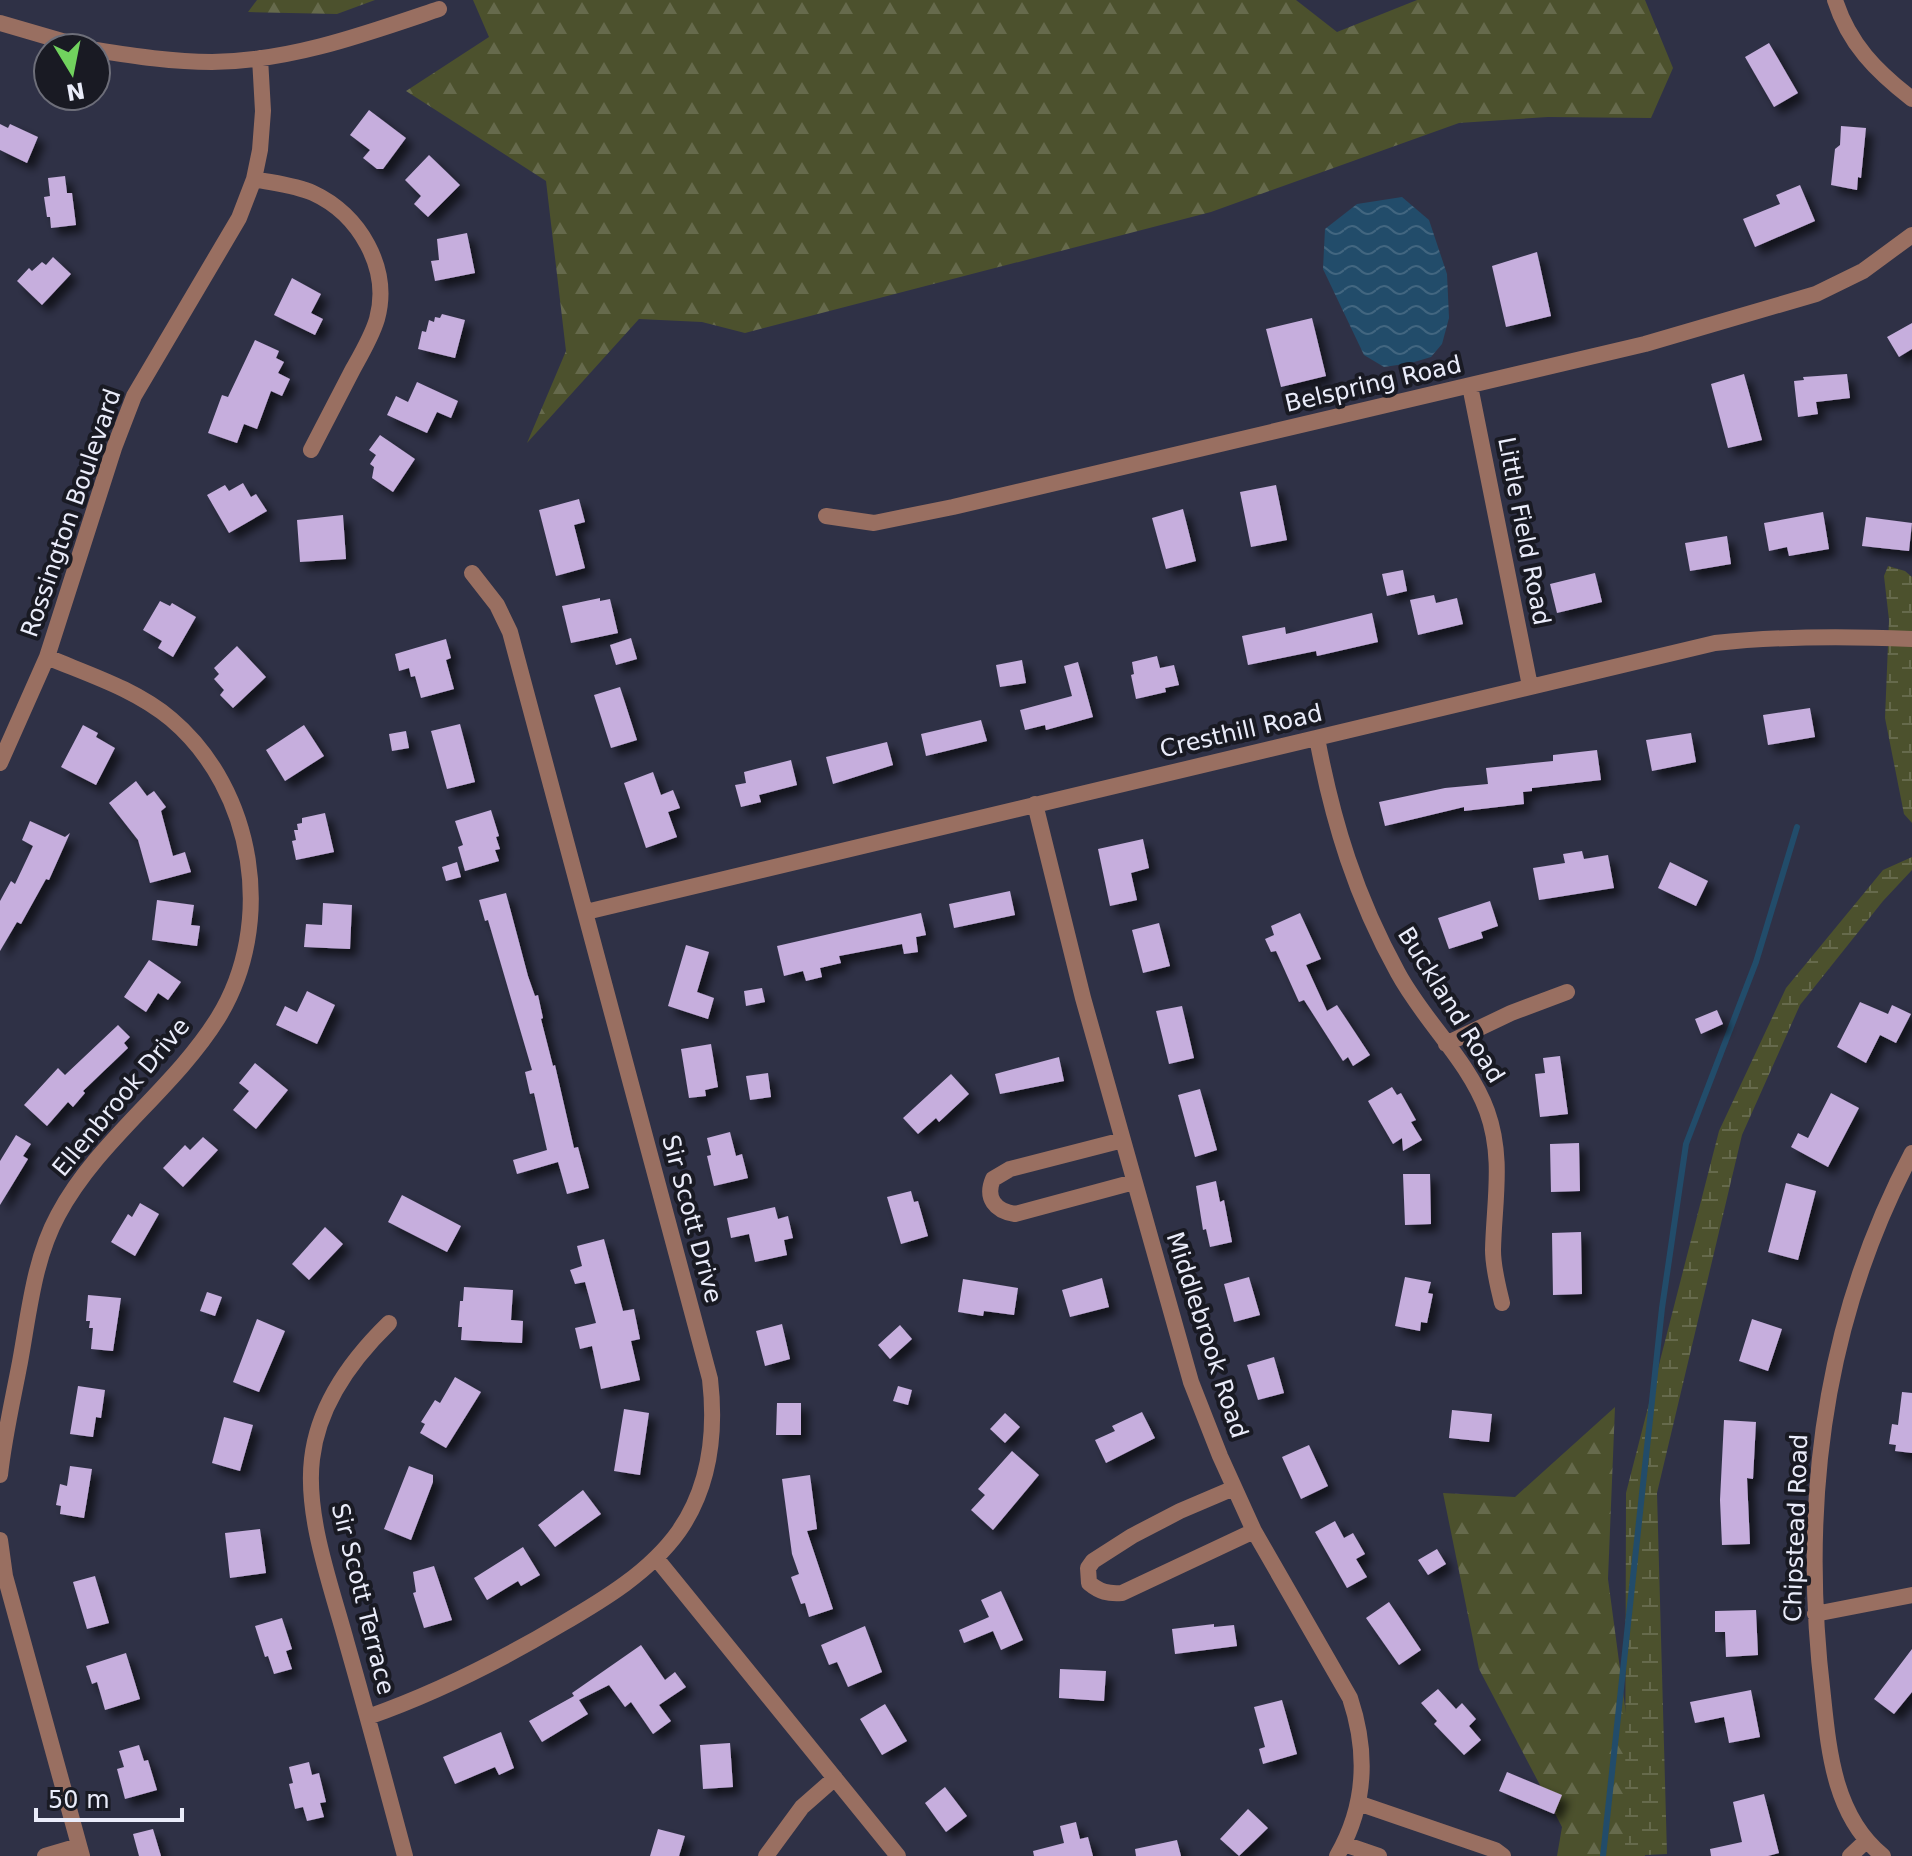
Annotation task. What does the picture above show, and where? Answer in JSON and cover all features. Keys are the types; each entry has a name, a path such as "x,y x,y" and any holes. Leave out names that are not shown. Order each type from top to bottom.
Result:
{"street":[{"path":"1835,0 1857,48 1882,76 1912,99"},
{"path":"112,53 199,61 260,58 350,40 439,9"},
{"path":"0,23 32,32"},
{"name":"Rossington Boulevard","path":"0,763 47,657 114,448 134,396 239,218 254,179 263,111 260,58"},
{"path":"254,179 313,193 339,209 367,243 375,264 380,290 377,317 367,343 311,450"},
{"name":"Belspring Road","path":"826,516 874,523 953,507 1645,344 1816,294 1863,271 1912,235"},
{"name":"Little Field Road","path":"1470,386 1530,686"},
{"name":"Sir Scott Drive","path":"368,1717 455,1682 512,1654 640,1573 680,1530 702,1482 712,1441 710,1379 509,628 497,605 472,573"},
{"name":"Cresthill Road","path":"586,912 1715,643 1804,636 1912,639"},
{"name":"Ellenbrook Drive","path":"0,1475 36,1278 57,1217 85,1172 193,1052 219,1016 237,977 247,940 250,898 248,854 237,815 221,779 199,747 171,719 141,698 47,657"},
{"name":"Buckland Road","path":"1317,738 1330,806 1348,864 1371,921 1399,975 1473,1082 1486,1110 1498,1157 1493,1250 1495,1277 1502,1303"},
{"name":"Middlebrook Road","path":"1035,804 1056,897 1191,1382 1254,1531 1350,1698 1358,1723 1363,1750 1358,1803 1340,1850"},
{"path":"1446,1044 1511,1013 1567,992"},
{"path":"1123,1140 1010,1169 993,1179 990,1196 994,1205 1004,1212 1015,1214 1134,1182"},
{"name":"Chipstead Road","path":"1883,1856 1866,1841 1843,1804 1827,1734 1815,1614 1816,1474 1835,1357 1855,1285 1912,1153"},
{"name":"Sir Scott Terrace","path":"389,1323 346,1371 327,1410 312,1458 311,1485 319,1536 405,1856"},
{"path":"1234,1488 1180,1511 1093,1561 1088,1568 1089,1583 1098,1591 1122,1593 1254,1531"},
{"path":"0,1540 5,1576 81,1851 45,1856"},
{"path":"656,1558 898,1856"},
{"path":"1815,1614 1912,1595"},
{"path":"766,1856 802,1807 835,1778"},
{"path":"1358,1803 1495,1850 1503,1856"},
{"path":"1850,1856 1866,1841"},
{"path":"1340,1850 1379,1856"}],"green space":[{"path":"257,0 375,0 337,14 248,12"},
{"path":"473,0 1296,0 1337,32 1417,0 1645,0 1673,68 1651,118 1548,117 1459,123 1211,212 745,333 702,322 639,319 527,443 566,351 546,181 406,91 489,37"},
{"path":"1888,566 1905,571 1912,577 1912,823 1904,814 1885,718 1889,620 1884,576"},
{"path":"1912,857 1912,870 1883,901 1800,1005 1742,1135 1657,1493 1667,1854 1625,1856 1626,1493 1719,1131 1786,988 1883,870"},
{"path":"1615,1407 1608,1579 1645,1856 1557,1856 1562,1827 1479,1669 1443,1493 1515,1497"}],"water":[{"path":"1402,197 1429,220 1447,274 1449,318 1442,344 1431,357 1384,367 1364,355 1323,269 1325,229 1357,204"}],"building":[{"path":"1769,43 1798,93 1774,107 1745,57"},
{"path":"369,110 406,138 383,169 377,169 363,158 370,150 350,135"},
{"path":"0,124 8,128 10,124 38,137 27,163 0,150"},
{"path":"1841,126 1866,128 1857,190 1831,185"},
{"path":"429,155 460,185 428,217 414,204 421,196 405,180"},
{"path":"65,176 67,193 72,193 76,225 51,228 44,197 50,196 48,178"},
{"path":"1800,185 1815,221 1755,247 1743,219 1780,204 1776,195"},
{"path":"467,233 475,273 435,281 431,261 439,260 437,239"},
{"path":"1537,252 1551,316 1506,327 1492,266"},
{"path":"53,257 71,274 42,305 17,281 29,268 32,271 42,262 46,265"},
{"path":"292,278 321,294 311,313 323,319 315,335 274,315"},
{"path":"442,314 465,320 455,358 418,349 422,331 426,332 429,320 434,322 435,317 440,318"},
{"path":"1312,318 1326,376 1281,387 1266,329"},
{"path":"1912,323 1912,349 1899,357 1887,337"},
{"path":"255,340 279,351 276,358 284,362 278,373 290,379 282,396 271,391 257,429 244,424 237,443 208,433 222,395 228,397"},
{"path":"1744,374 1762,440 1728,448 1711,384"},
{"path":"1847,374 1850,398 1816,402 1818,414 1798,417 1794,381 1804,380 1803,377"},
{"path":"417,382 458,401 451,418 437,412 427,433 387,415 396,396 408,402"},
{"path":"380,435 415,459 393,492 372,478 374,467 370,464 376,455 369,450"},
{"path":"243,483 251,497 256,494 267,511 229,533 207,495 225,485 229,491"},
{"path":"1276,485 1287,540 1251,547 1240,492"},
{"path":"579,499 585,522 574,525 585,568 556,576 539,510"},
{"path":"1183,509 1196,561 1166,569 1152,518"},
{"path":"1823,512 1829,549 1789,556 1787,547 1769,551 1764,523"},
{"path":"343,515 346,559 300,562 297,520"},
{"path":"1866,517 1912,523 1909,551 1862,546"},
{"path":"1727,536 1731,564 1690,571 1685,543"},
{"path":"1403,570 1407,591 1387,596 1382,574"},
{"path":"1595,573 1602,602 1557,613 1550,584"},
{"path":"1434,595 1436,603 1457,598 1463,624 1418,635 1410,600"},
{"path":"600,598 600,601 610,599 618,633 571,643 562,606"},
{"path":"160,601 170,606 172,603 196,617 173,657 158,648 162,641 143,630"},
{"path":"1372,613 1378,642 1317,656 1316,651 1248,665 1242,636 1285,627 1286,634"},
{"path":"631,638 637,659 616,665 610,645"},
{"path":"446,639 451,658 446,660 454,689 421,698 415,676 411,677 409,668 399,671 395,654"},
{"path":"237,646 266,677 233,708 220,695 224,690 214,679 219,674 214,668"},
{"path":"1157,656 1160,668 1174,665 1179,685 1165,688 1166,692 1136,699 1132,662"},
{"path":"1022,660 1026,683 1000,687 996,665"},
{"path":"1078,662 1093,717 1046,730 1045,725 1025,730 1020,710 1072,696 1064,666"},
{"path":"620,687 637,740 611,748 594,695"},
{"path":"1810,708 1815,737 1768,745 1763,715"},
{"path":"981,720 987,741 926,756 921,734"},
{"path":"460,724 475,782 447,789 431,731"},
{"path":"83,725 115,748 96,785 61,767"},
{"path":"304,725 324,756 285,781 266,750"},
{"path":"406,731 409,748 392,751 389,734"},
{"path":"1691,733 1696,762 1652,771 1646,740"},
{"path":"887,742 893,765 833,784 826,757"},
{"path":"1597,750 1601,780 1532,788 1532,791 1523,792 1524,804 1464,811 1464,807 1385,826 1379,802 1445,788 1488,784 1486,768 1553,761 1553,755"},
{"path":"791,760 797,785 759,795 761,802 741,807 735,785 746,783 744,772"},
{"path":"653,772 661,795 673,790 680,808 668,812 677,837 646,848 624,783"},
{"path":"136,781 147,796 154,791 166,807 161,811 173,856 185,852 191,872 150,883 138,840 109,803"},
{"path":"491,810 499,836 496,837 500,849 495,850 499,861 465,871 458,847 463,845 455,821"},
{"path":"325,813 334,852 296,860 292,841 296,840 294,830 298,830 297,824 302,823 302,818"},
{"path":"30,821 65,837 70,833 49,880 46,879 21,924 17,922 0,951 0,901 11,881 15,884 33,846 22,840"},
{"path":"1143,839 1149,868 1131,873 1137,900 1110,906 1098,849"},
{"path":"1582,851 1584,859 1608,855 1614,888 1539,900 1533,868 1565,863 1563,854"},
{"path":"457,862 461,877 446,881 442,867"},
{"path":"1670,862 1708,881 1696,906 1658,888"},
{"path":"1010,891 1015,915 954,928 949,904"},
{"path":"506,893 528,976 535,996 538,995 541,1019 574,1148 578,1147 589,1188 567,1194 558,1162 517,1174 513,1160 547,1150 534,1093 530,1094 525,1072 532,1070 488,920 485,921 479,900"},
{"path":"157,900 194,905 191,925 200,926 197,946 152,940"},
{"path":"1490,901 1498,926 1481,932 1483,938 1449,949 1438,918"},
{"path":"323,903 352,905 350,949 304,947 306,924 322,925"},
{"path":"921,913 926,935 916,937 918,952 904,954 902,944 839,956 841,963 820,968 822,977 806,981 803,971 784,976 777,946"},
{"path":"1300,913 1321,959 1306,965 1327,1011 1337,1005 1370,1055 1353,1066 1348,1057 1343,1061 1304,1000 1299,1002 1276,951 1271,952 1265,939 1274,935 1271,926"},
{"path":"1159,923 1170,966 1143,973 1132,930"},
{"path":"686,945 709,952 697,992 714,998 708,1019 668,1006"},
{"path":"149,960 181,982 168,1000 158,993 146,1012 124,997"},
{"path":"762,988 765,1002 746,1006 744,991"},
{"path":"307,991 335,1005 317,1044 276,1025 285,1006 297,1012"},
{"path":"1860,1002 1888,1014 1892,1005 1911,1014 1896,1043 1880,1035 1866,1063 1837,1047"},
{"path":"1182,1006 1194,1058 1169,1064 1156,1011"},
{"path":"1717,1010 1723,1024 1701,1034 1695,1019"},
{"path":"118,1025 130,1037 124,1043 128,1048 83,1091 85,1093 73,1107 68,1102 47,1126 24,1105 58,1068 65,1075"},
{"path":"711,1044 718,1087 705,1090 706,1096 689,1098 681,1049"},
{"path":"1560,1056 1568,1114 1540,1117 1535,1074 1545,1073 1543,1058"},
{"path":"1059,1057 1064,1081 1000,1094 995,1074"},
{"path":"255,1063 288,1090 256,1129 233,1110 249,1091 239,1083"},
{"path":"768,1073 771,1097 750,1100 746,1076"},
{"path":"951,1074 969,1094 939,1122 936,1118 918,1134 903,1118"},
{"path":"1392,1087 1397,1095 1401,1093 1416,1120 1411,1122 1422,1140 1403,1151 1402,1138 1393,1144 1368,1101"},
{"path":"1200,1089 1217,1150 1195,1157 1178,1095"},
{"path":"1831,1093 1859,1108 1828,1167 1791,1147 1798,1133 1808,1138"},
{"path":"730,1132 736,1156 742,1154 748,1178 714,1186 707,1156 711,1155 707,1138"},
{"path":"16,1135 31,1144 23,1156 28,1159 0,1205 0,1161"},
{"path":"203,1137 218,1150 183,1187 163,1168 185,1145 190,1150"},
{"path":"1579,1143 1580,1191 1551,1192 1550,1144"},
{"path":"1403,1174 1430,1174 1431,1224 1405,1225"},
{"path":"1216,1181 1220,1202 1224,1200 1232,1242 1210,1247 1206,1229 1203,1230 1196,1186"},
{"path":"1786,1183 1816,1191 1798,1260 1768,1252"},
{"path":"911,1191 914,1202 918,1201 928,1236 901,1244 887,1197"},
{"path":"402,1195 461,1226 447,1252 388,1222"},
{"path":"140,1203 159,1214 135,1256 111,1242 128,1214 132,1217"},
{"path":"775,1207 778,1219 788,1216 793,1238 784,1240 787,1255 755,1262 749,1234 731,1238 727,1218"},
{"path":"325,1227 343,1244 309,1280 292,1264"},
{"path":"1581,1232 1582,1294 1553,1295 1552,1233"},
{"path":"604,1239 623,1311 634,1309 640,1339 631,1341 640,1380 601,1389 592,1346 580,1349 575,1328 596,1323 585,1282 575,1284 570,1270 582,1266 577,1246"},
{"path":"1249,1277 1260,1315 1234,1322 1224,1284"},
{"path":"1405,1277 1431,1282 1428,1293 1433,1294 1427,1323 1421,1322 1420,1331 1395,1326"},
{"path":"1102,1278 1109,1307 1070,1317 1062,1290"},
{"path":"963,1279 1018,1288 1014,1315 984,1311 983,1316 958,1312"},
{"path":"464,1287 513,1290 511,1320 523,1321 522,1343 461,1340 462,1327 458,1327"},
{"path":"207,1292 222,1297 215,1316 200,1311"},
{"path":"88,1295 121,1298 113,1351 91,1349 93,1328 89,1328 90,1321 86,1321"},
{"path":"257,1319 285,1331 259,1392 233,1382"},
{"path":"1752,1319 1782,1329 1768,1371 1739,1361"},
{"path":"782,1324 790,1359 765,1366 756,1331"},
{"path":"900,1325 912,1339 890,1359 878,1345"},
{"path":"1274,1357 1284,1393 1258,1400 1247,1365"},
{"path":"455,1377 481,1392 446,1448 420,1433 425,1424 421,1422 435,1400 440,1403"},
{"path":"78,1386 105,1390 101,1418 96,1417 93,1437 70,1434"},
{"path":"898,1386 912,1390 908,1405 893,1401"},
{"path":"1902,1392 1912,1393 1912,1453 1895,1451 1896,1445 1889,1444 1892,1424 1898,1425"},
{"path":"777,1403 801,1403 801,1435 776,1435"},
{"path":"624,1409 649,1413 640,1475 614,1471"},
{"path":"1452,1410 1492,1414 1489,1442 1449,1438"},
{"path":"1142,1412 1155,1438 1106,1463 1095,1440 1115,1431 1112,1426"},
{"path":"1005,1413 1020,1427 1005,1443 990,1429"},
{"path":"224,1417 253,1425 240,1471 212,1463"},
{"path":"1724,1420 1756,1422 1753,1479 1747,1478 1750,1544 1722,1545 1720,1500"},
{"path":"1309,1445 1328,1486 1301,1499 1282,1457"},
{"path":"1012,1451 1039,1475 993,1530 971,1510 985,1495 978,1489"},
{"path":"70,1466 92,1469 84,1518 60,1514 61,1506 56,1505 60,1484 67,1486"},
{"path":"409,1466 433,1475 411,1540 384,1529"},
{"path":"810,1475 817,1529 807,1531 833,1609 809,1617 791,1577 799,1574 792,1554 782,1479"},
{"path":"583,1490 601,1514 555,1547 538,1525"},
{"path":"1335,1521 1344,1538 1353,1533 1365,1554 1356,1559 1367,1577 1347,1588 1315,1532"},
{"path":"260,1529 266,1573 230,1578 225,1533"},
{"path":"523,1547 540,1575 521,1586 518,1581 487,1600 474,1578"},
{"path":"1437,1549 1446,1564 1428,1575 1418,1560"},
{"path":"434,1566 452,1620 424,1628 413,1593 416,1592 413,1572"},
{"path":"95,1576 109,1623 87,1629 73,1582"},
{"path":"1001,1591 1023,1640 1001,1650 993,1631 964,1643 959,1630 989,1617 981,1600"},
{"path":"1389,1602 1421,1650 1399,1665 1366,1618"},
{"path":"1756,1610 1758,1655 1726,1657 1725,1632 1715,1632 1715,1611"},
{"path":"282,1618 292,1649 286,1651 292,1669 274,1674 255,1626"},
{"path":"1214,1624 1214,1627 1234,1625 1237,1646 1175,1654 1172,1629"},
{"path":"865,1626 882,1672 848,1687 837,1662 829,1665 821,1645"},
{"path":"641,1645 665,1680 675,1672 686,1687 659,1705 671,1721 653,1734 631,1702 625,1707 609,1685 579,1700 588,1714 542,1742 529,1721 574,1696 572,1693"},
{"path":"1912,1649 1912,1692 1894,1714 1874,1699"},
{"path":"126,1653 140,1699 105,1710 97,1682 92,1684 86,1666"},
{"path":"1060,1669 1106,1671 1104,1701 1059,1698"},
{"path":"1438,1689 1456,1709 1462,1703 1476,1719 1469,1726 1481,1740 1464,1755 1434,1724 1437,1721 1421,1703"},
{"path":"1751,1690 1760,1737 1729,1743 1724,1717 1695,1723 1690,1702"},
{"path":"1282,1700 1297,1754 1263,1764 1259,1749 1265,1747 1254,1707"},
{"path":"885,1704 907,1741 882,1755 860,1719"},
{"path":"501,1732 514,1768 499,1775 495,1767 455,1784 443,1757"},
{"path":"730,1743 733,1787 703,1789 700,1745"},
{"path":"139,1745 144,1761 148,1760 157,1790 125,1799 117,1769 124,1767 119,1751"},
{"path":"309,1762 312,1775 319,1773 326,1802 320,1803 324,1817 307,1821 303,1807 295,1809 289,1784 293,1783 289,1767"},
{"path":"1507,1772 1562,1795 1554,1814 1499,1791"},
{"path":"945,1787 967,1816 946,1832 925,1803"},
{"path":"1764,1794 1779,1853 1768,1856 1711,1856 1710,1849 1742,1842 1733,1802"},
{"path":"1248,1809 1268,1828 1239,1856 1220,1839"},
{"path":"1076,1822 1080,1839 1088,1837 1093,1856 1034,1856 1033,1851 1064,1843 1060,1826"},
{"path":"153,1829 161,1856 139,1856 133,1834"},
{"path":"658,1829 685,1836 679,1856 650,1856"},
{"path":"1177,1840 1181,1856 1136,1856 1135,1849"}],"waterway":[{"path":"1603,1856 1662,1308 1686,1144 1756,962 1797,827"}]}
